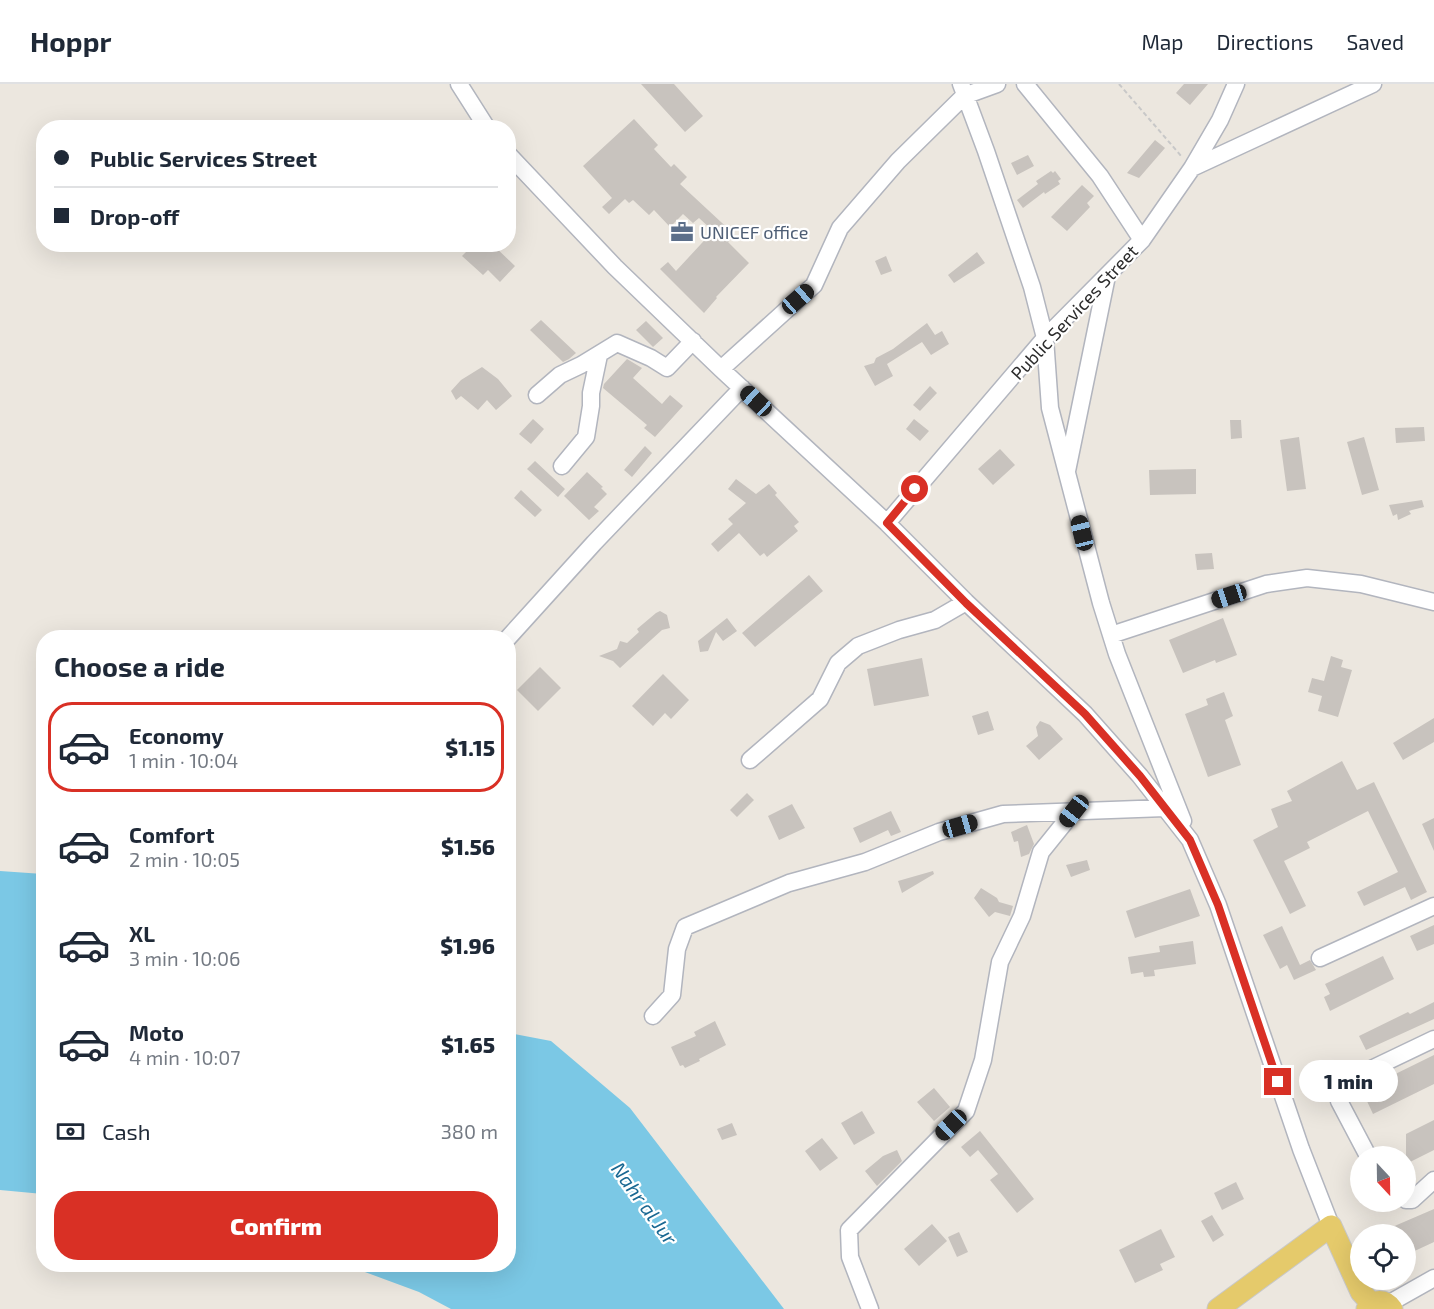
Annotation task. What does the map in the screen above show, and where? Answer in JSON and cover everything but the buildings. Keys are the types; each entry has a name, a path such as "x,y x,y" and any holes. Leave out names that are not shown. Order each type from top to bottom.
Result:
{"main road":[{"path":"1218,1309 1331,1227 1361,1292 1380,1306"}],"street":[{"path":"459,84 482,120"},
{"path":"721,369 814,285 840,228 963,90 997,84"},
{"path":"1025,84 1106,184 1142,240"},
{"name":"Public Services Street","path":"887,523 1045,338 1142,240 1192,168 1220,120 1236,84"},
{"path":"1192,168 1373,84"},
{"path":"963,90 1032,286 1045,338 1050,408 1095,583 1111,635 1190,840 1218,905 1300,1149 1331,1227"},
{"path":"516,162 615,267 887,523 966,603 1085,714 1140,776 1190,840"},
{"path":"1066,474 1107,276"},
{"path":"537,395 560,375 617,343 667,368 693,341"},
{"path":"562,466 586,437 591,393 599,355"},
{"path":"515,630 594,543 742,388"},
{"path":"1111,635 1266,584 1307,578 1361,584 1434,602"},
{"path":"750,760 820,699 838,663 858,646 899,630 935,620 966,603"},
{"path":"653,1016 672,995 677,949 686,927 789,883 865,862 939,832 1003,814 1165,808"},
{"path":"870,1309 850,1257 849,1230 966,1111 983,1060 1000,962 1022,916 1041,852 1074,811"},
{"path":"1320,958 1434,906"},
{"path":"1363,1146 1339,1101 1338,1092 1342,1083 1434,1039"},
{"path":"1416,1196 1434,1180"},
{"path":"1380,1306 1434,1278"}],"path":[{"path":"1119,84 1192,168"}],"water":[{"path":"0,871 36,874 36,1193 0,1190"},
{"name":"Nahr al Jur","path":"516,1034 551,1041 630,1108 784,1309 451,1309 419,1292 365,1272 516,1272"}],"place":[{"name":"UNICEF office","path":"682,232"}],"route":[{"path":"915,489 887,523 966,603 1013,644 1085,714 1140,776 1190,840 1218,905 1278,1082"}]}
